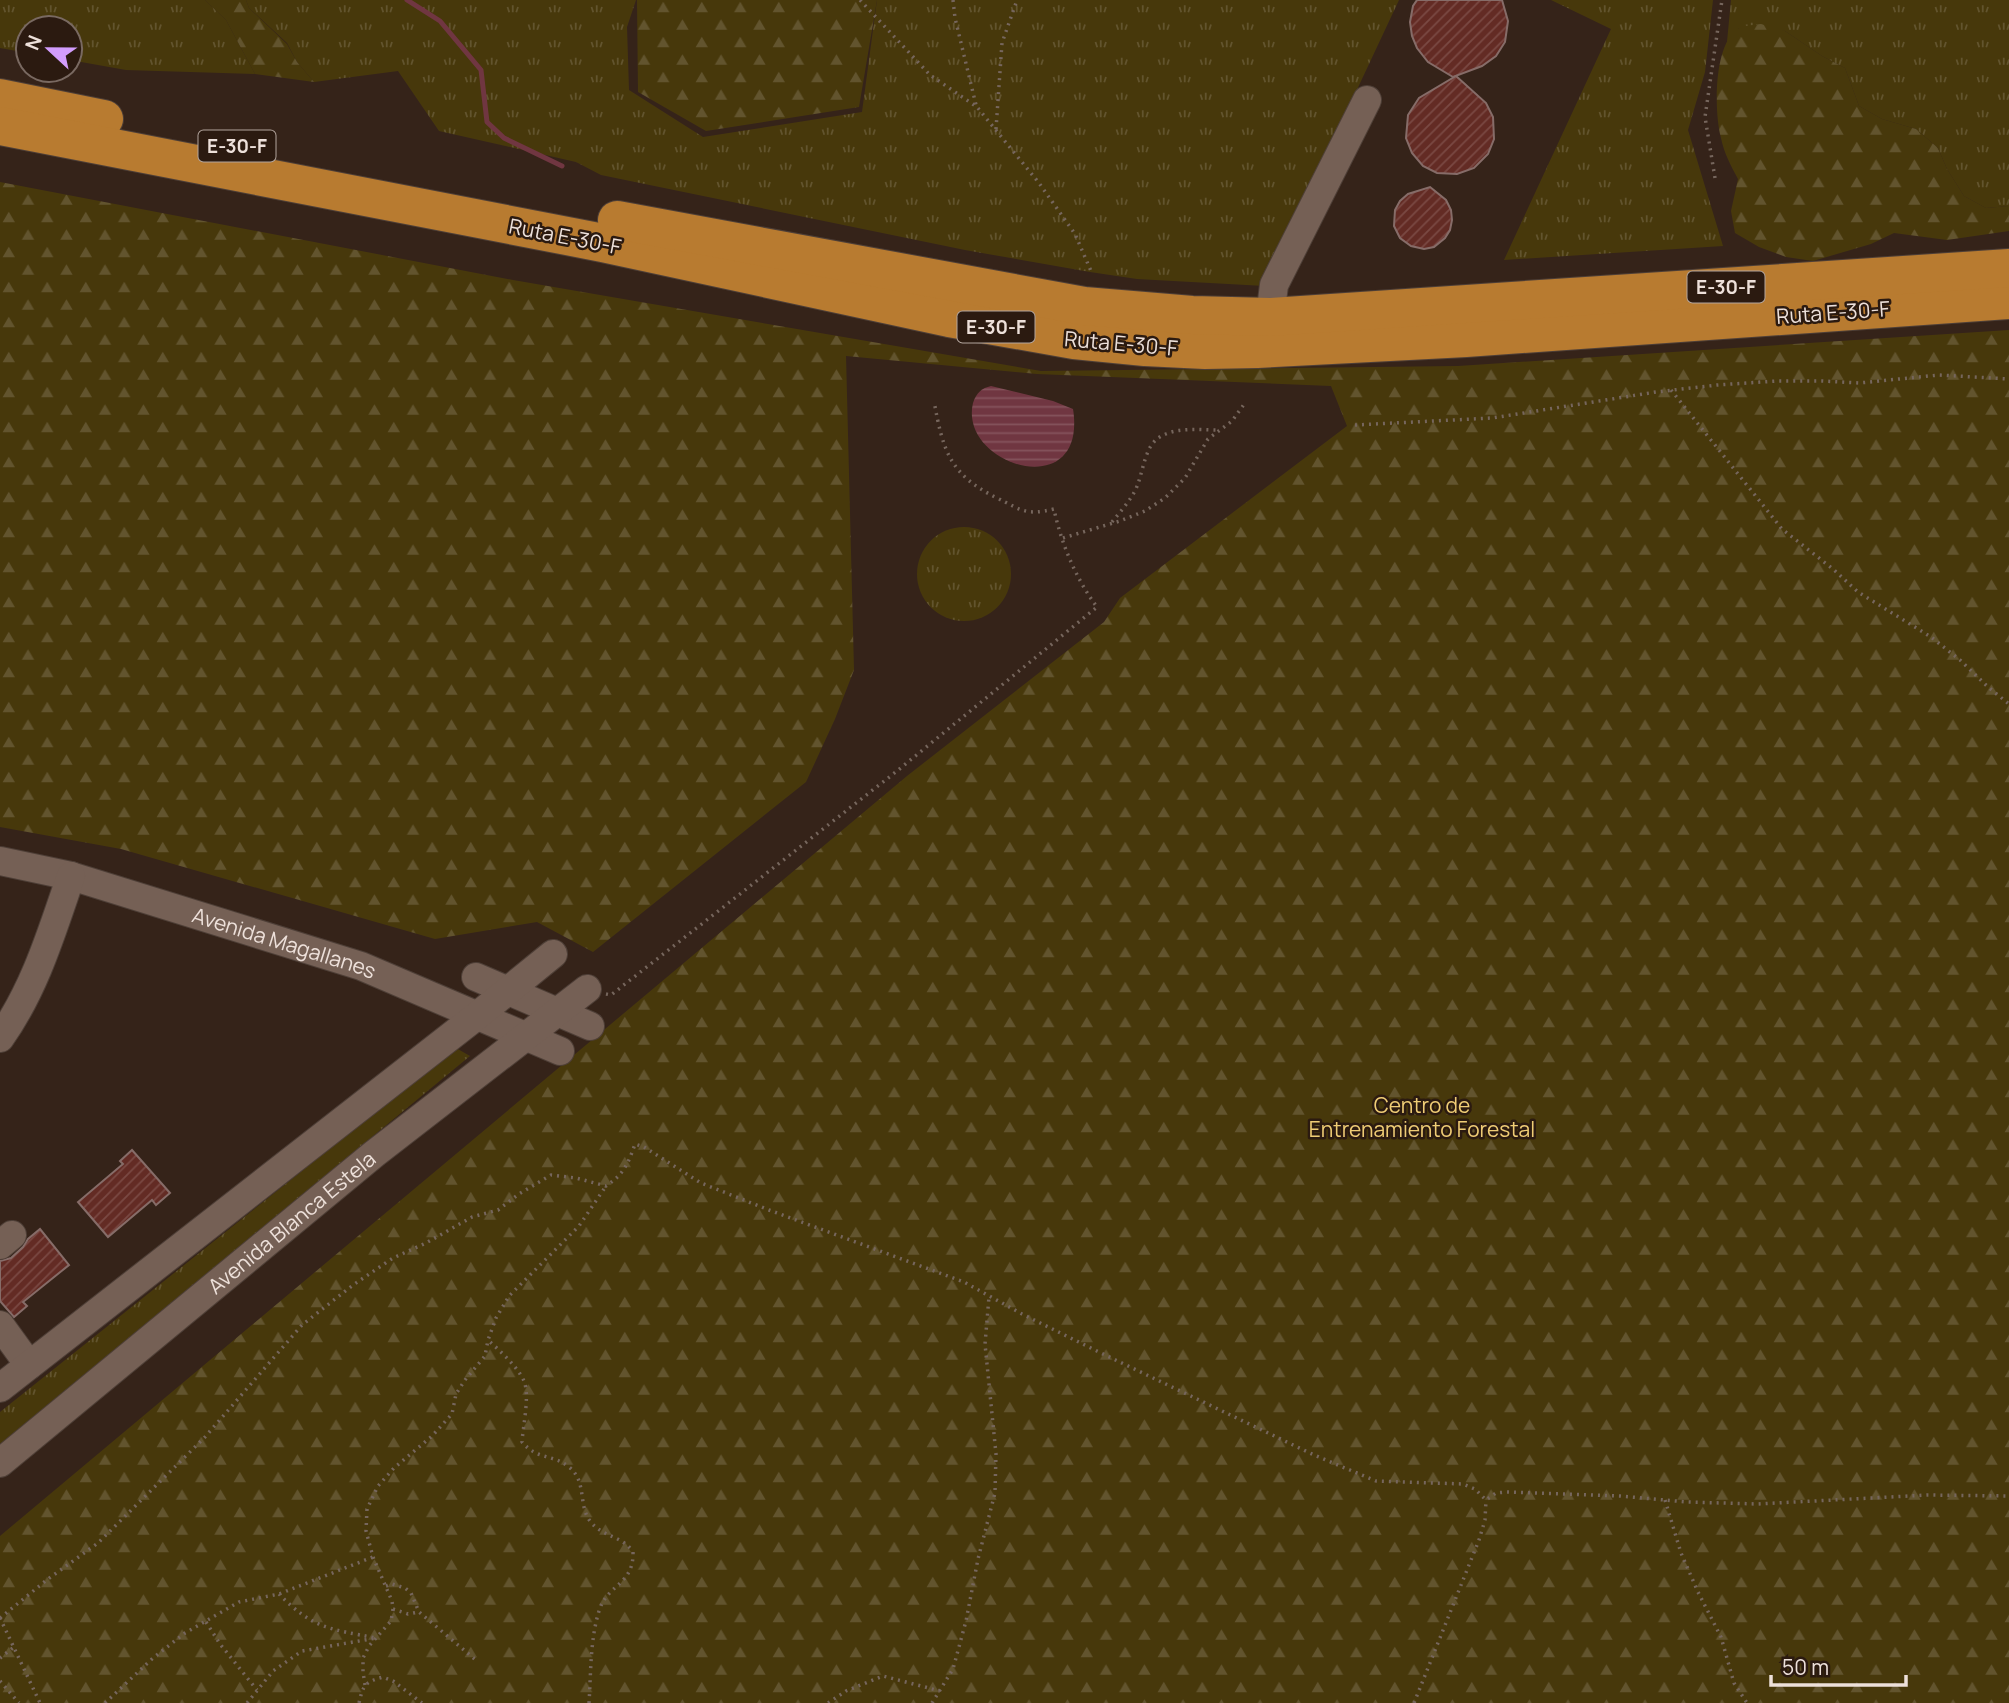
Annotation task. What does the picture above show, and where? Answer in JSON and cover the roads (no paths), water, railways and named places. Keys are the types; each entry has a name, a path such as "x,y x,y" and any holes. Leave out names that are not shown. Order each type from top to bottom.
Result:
{"highway":[{"name":"Ruta E-30-F","path":"0,98 501,198 1084,306 1192,316 1270,317 2009,268"},
{"name":"Ruta E-30-F","path":"0,126 603,243 949,318 1074,340 1145,347 1271,349 2009,300"}],"street":[{"path":"1270,317 1274,285 1367,100"},
{"name":"Avenida Magallanes","path":"0,862 71,876 361,966 560,1051"},
{"path":"0,1038 34,978 71,876"},
{"path":"0,1388 553,954"},
{"path":"475,977 590,1026"},
{"name":"Avenida Blanca Estela","path":"0,1464 363,1163 587,989"},
{"path":"0,1325 29,1365"}],"waterway":[{"path":"407,0 440,21 481,70 487,122 504,138 562,166"}],"park label":[{"name":"Centro de Entrenamiento Forestal","path":"1422,1117"}]}
